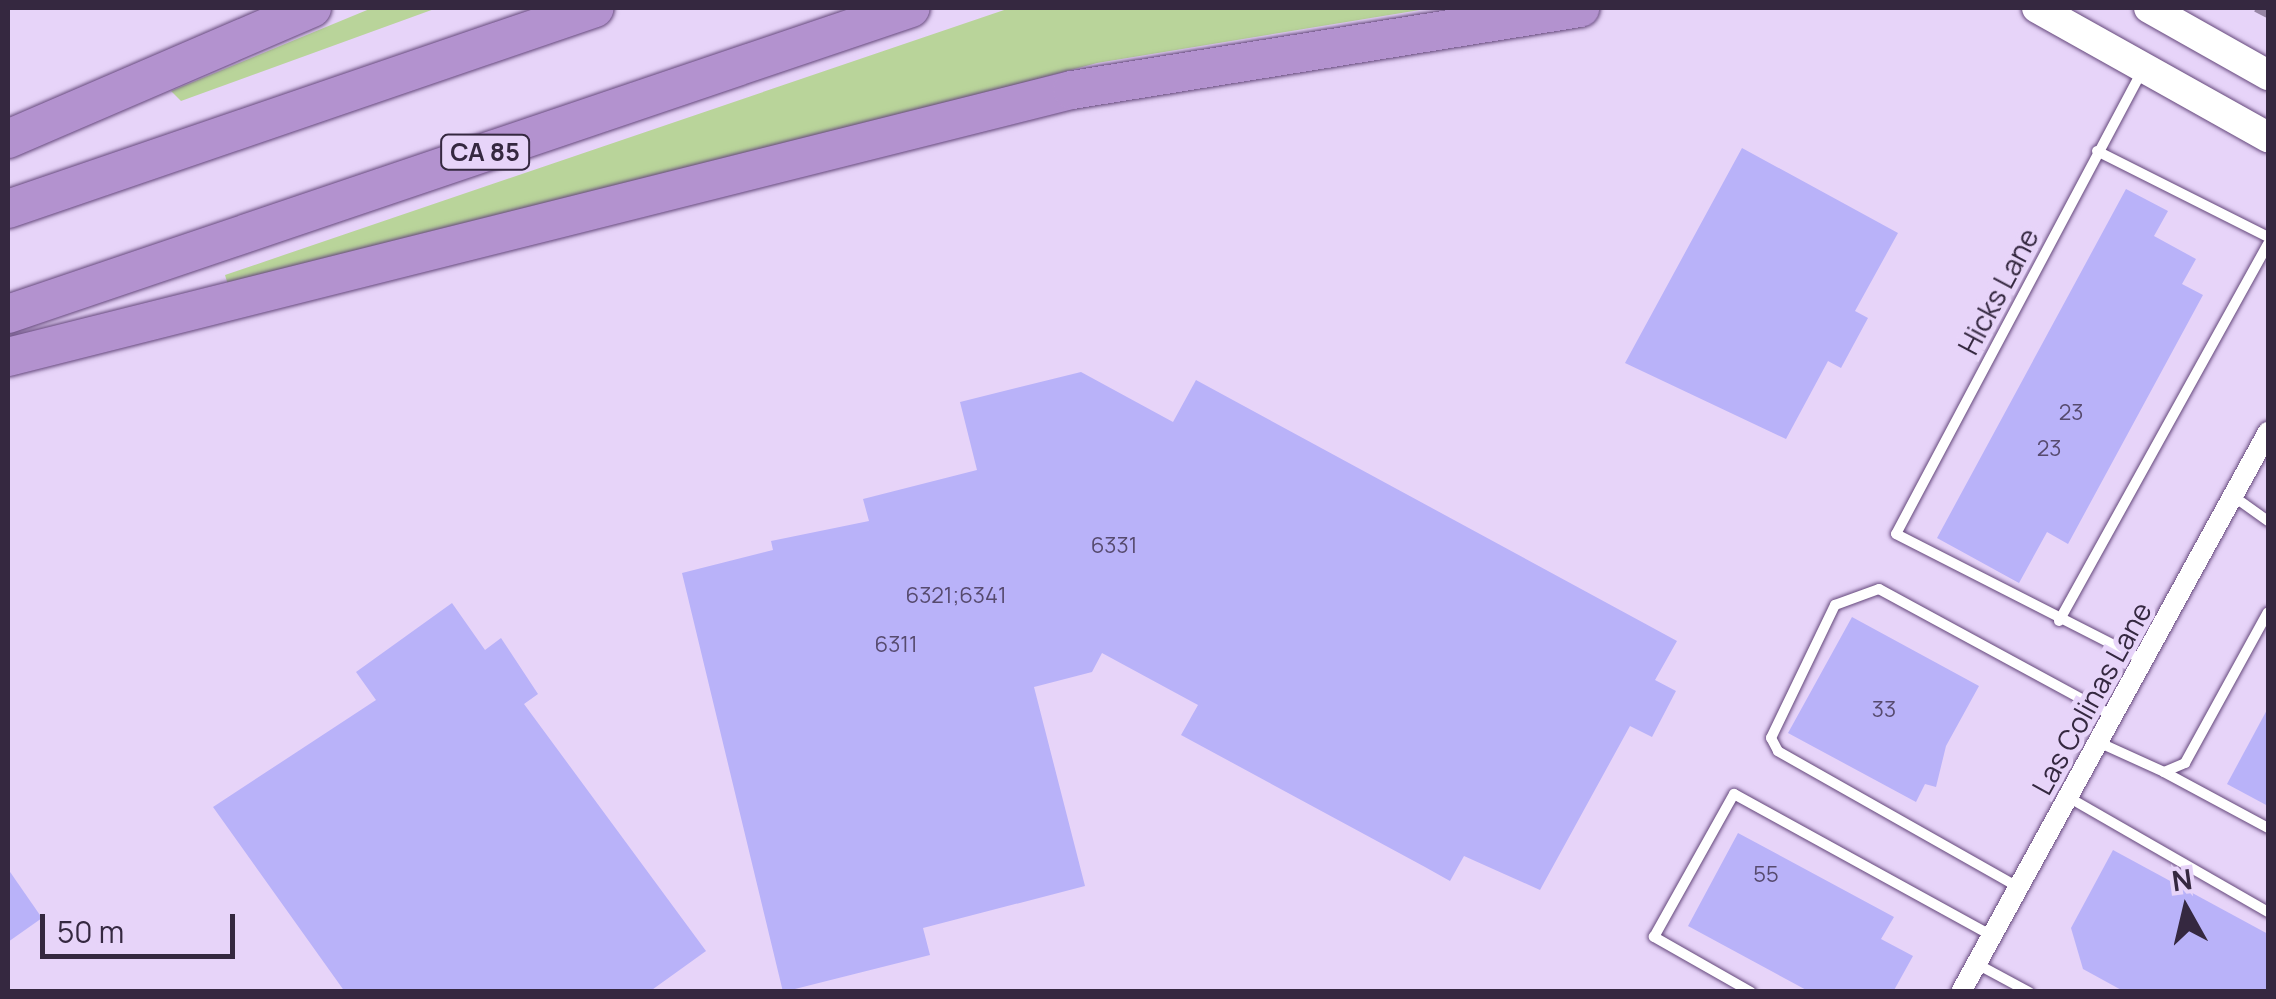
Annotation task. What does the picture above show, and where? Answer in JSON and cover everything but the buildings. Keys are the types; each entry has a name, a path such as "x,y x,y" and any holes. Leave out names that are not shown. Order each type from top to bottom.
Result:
{"highway":[{"path":"8,139 312,8"},
{"path":"8,210 596,8"},
{"name":"CA 85","path":"8,314 911,8"},
{"path":"8,358 1072,90 1580,8"}],"main road":[{"path":"2037,8 2142,70 2268,136"},
{"path":"2149,8 2268,75"}],"street":[{"name":"Las Colinas Lane","path":"1961,992 2268,432"}],"lane":[{"name":"Hicks Lane","path":"2059,621 1896,534 2142,70"},
{"path":"2097,151 2268,240 2059,621 2143,660"},
{"path":"2233,496 2268,521"},
{"path":"2019,887 1778,751 1770,738 1835,605 1879,590 2112,716"},
{"path":"2164,772 2185,763 2268,612"},
{"path":"2098,742 2164,772 2268,828"},
{"path":"1751,992 1654,938 1734,794 1992,936"},
{"path":"2068,798 2268,912"},
{"path":"1976,964 2029,992"}],"green space":[{"path":"372,8 437,8 181,101 171,91"},
{"path":"1010,8 1432,8 1097,63 231,295 225,275"}],"railway":[{"path":"2256,8 2268,14"}]}
